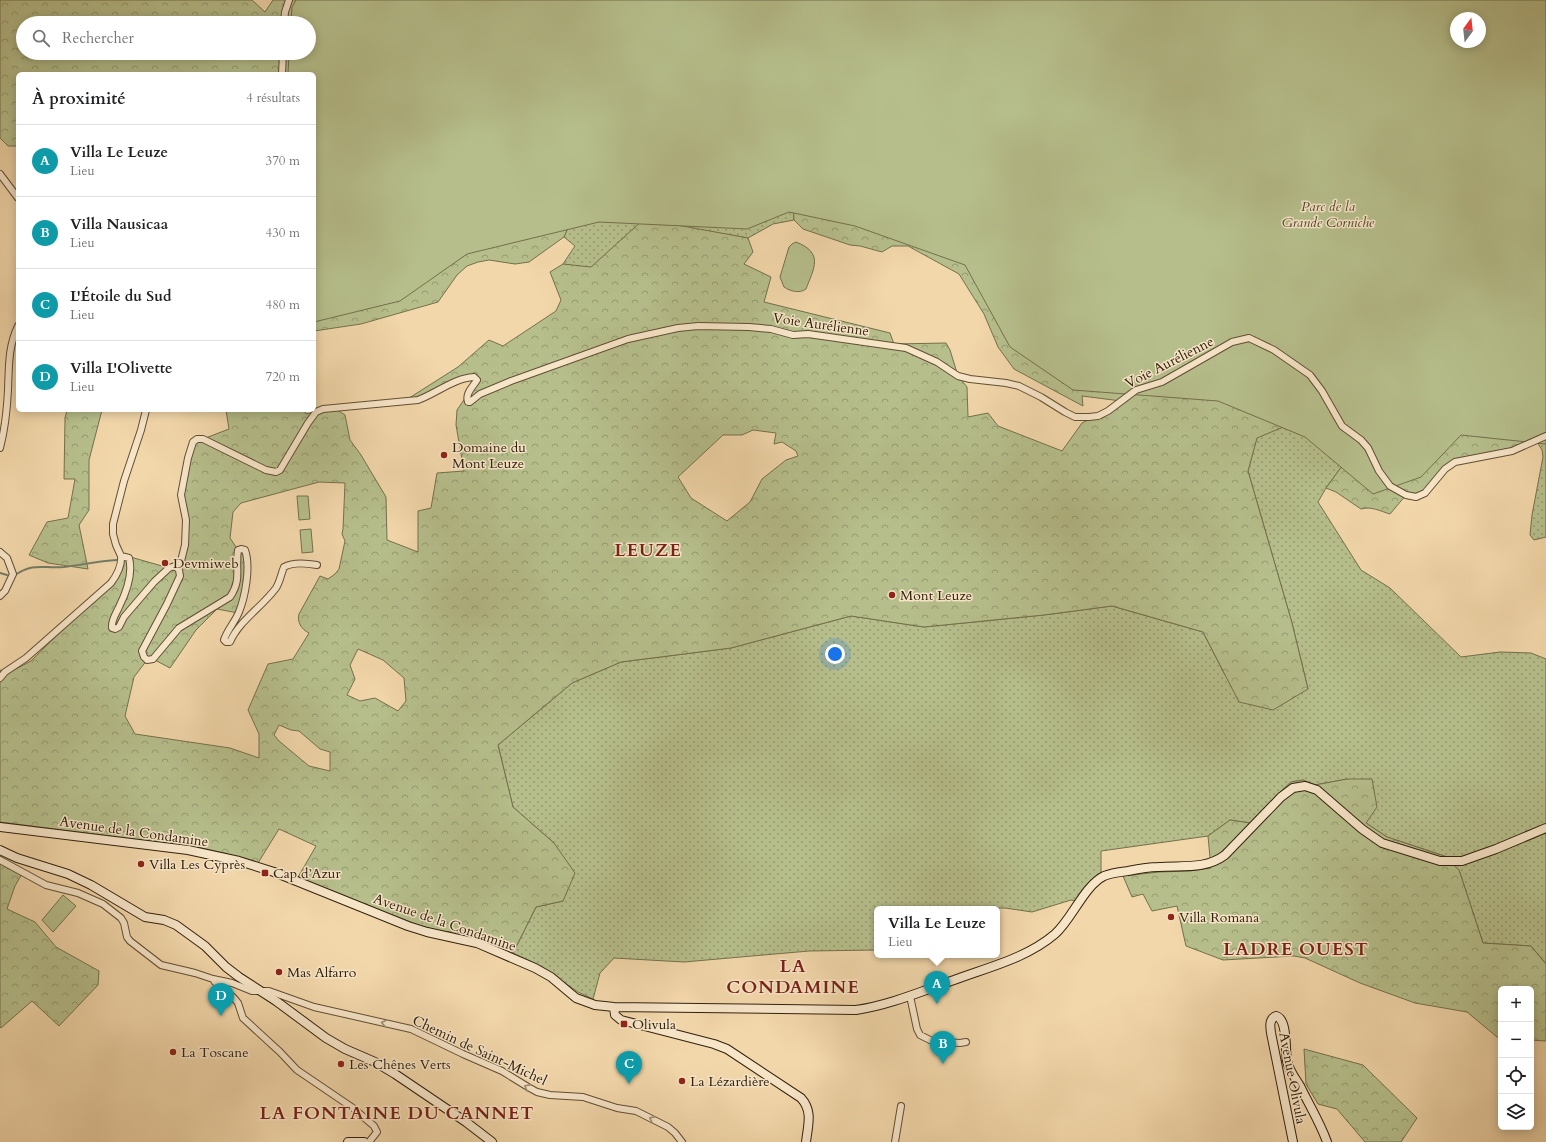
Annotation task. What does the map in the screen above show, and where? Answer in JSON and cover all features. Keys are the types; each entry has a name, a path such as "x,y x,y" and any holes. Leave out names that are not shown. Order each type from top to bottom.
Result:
{"main road":[{"name":"Avenue de la Condamine","path":"0,827 188,850 239,861 274,872 408,926 427,932 477,943 535,968 551,977 576,998 595,1005 614,1007 856,1010 876,1007 910,996 1016,957 1040,946 1057,932 1095,883 1105,876 1139,869 1195,866 1217,861 1225,856 1281,797 1293,788 1305,786 1317,790 1362,829 1382,843 1440,861 1462,861 1496,849 1546,828"},
{"path":"0,850 17,858 68,874 91,885 145,917 164,920 176,925 205,946 226,967 239,977 326,1038 345,1049 375,1062 395,1074 492,1142"},
{"path":"614,1007 615,1015 621,1020 714,1044 727,1049 801,1098 807,1104 809,1113 806,1142"},
{"name":"Avenue Olivula","path":"1293,1142 1285,1096 1271,1033 1271,1022 1276,1016 1282,1019 1284,1023 1285,1044 1289,1066 1322,1129 1327,1142"},
{"path":"348,1142 364,1142"}],"street":[{"path":"285,16 289,0"},
{"path":"282,72 283,60"},
{"path":"0,174 16,195"},
{"name":"Voie Aurélienne","path":"176,566 181,561 185,545 186,520 181,495 188,458 193,442 197,440 203,439 266,470 276,472 280,470 316,412 418,400 430,396 461,380 474,377 477,380 470,389 467,398 468,402 470,402 480,394 511,381 628,339 678,328 698,326 771,329 792,335 808,334 898,346 914,351 937,362 958,376 1019,386 1075,417 1098,416 1108,411 1136,390 1162,382 1232,342 1249,338 1274,350 1310,375 1322,391 1342,426 1361,440 1368,448 1379,471 1390,486 1406,495 1416,497 1425,493 1445,469 1455,462 1512,451 1546,436"},
{"path":"0,448 7,404 9,355 12,338 16,330"},
{"path":"0,678 5,672 26,658 112,583 117,576 121,556 113,534 113,524 124,480 146,412"},
{"path":"121,556 129,558 131,564 122,601 112,623 112,628 115,629 119,627 124,617 154,582 169,568 176,566 179,570 180,576 142,651 147,660 153,659 179,628 230,597 235,590 239,575 238,550 245,550 247,555 247,577 238,613 224,640 226,642 230,642 236,629 255,612 277,587 284,567 289,564 317,565"},
{"path":"0,552 7,558 13,574 11,580 0,596"},
{"name":"Chemin de Saint-Michel","path":"0,860 46,885 78,893 103,904 121,918 124,923 126,937 161,966 232,983 252,991 269,991 314,1007 411,1029 502,1071 537,1092 550,1095 583,1097 617,1108 636,1111 676,1133 682,1142"},
{"path":"213,979 238,1003 243,1018 297,1070 353,1108 374,1126 377,1132 369,1142"},
{"path":"910,996 917,1029 920,1035 932,1041 966,1042"},
{"path":"895,1142 901,1106"}],"green space":[{"path":"0,0 252,0 265,12 273,0 1485,0 1546,436 1519,448 1455,462 1425,493 1406,495 1390,514 1372,508 1361,509 1336,492 1326,488 1361,440 1288,425 1257,438 1248,471 1292,623 1308,689 1273,710 1239,702 1203,632 1112,606 1044,615 924,627 851,616 731,648 621,662 572,683 498,745 513,807 554,843 575,873 563,901 536,907 513,953 463,933 440,931 421,926 297,879 316,846 279,829 258,863 202,848 0,822 0,670 10,672 31,661 117,576 121,561 127,556 169,568 181,561 185,545 181,495 193,439 203,439 229,429 226,412 305,412 306,414 334,408 345,415 350,440 361,455 386,497 387,540 418,552 418,511 431,508 437,473 464,471 456,425 457,410 476,382 469,377 430,396 406,400 458,367 489,340 503,346 556,311 561,300 550,272 563,264 591,267 644,219 748,238 753,252 744,264 771,277 764,302 890,333 894,344 946,343 950,350 958,376 967,387 968,417 988,413 998,426 1062,451 1082,423 1106,411 1121,401 1082,396 1083,406 1014,369 998,347 984,314 959,274 908,246 892,246 882,252 850,245 803,229 794,220 793,204 599,154 564,237 529,262 515,264 489,260 478,262 467,266 457,275 438,302 361,324 316,331 316,72 16,72 16,146 8,146 0,138","holes":["753,430 776,433 774,444 782,442 796,451 798,456 786,460 762,479 750,502 727,521 691,498 678,477 723,435 742,435","319,482 345,483 342,534 345,541 339,569 328,579 320,576 299,614 300,625 309,633 293,659 268,664 248,710 259,734 259,758 230,748 135,734 125,716 134,677 147,660 153,659 170,668 196,630 217,609 238,613 247,577 245,550 238,550 230,538 233,512 241,503","358,649 383,660 404,678 406,701 398,711 375,698 360,701 347,695 355,679 350,665","279,725 291,730 299,731 320,749 330,752 330,771 309,766 279,741 274,735"]},
{"name":"Parc de la Grande Corniche","path":"296,0 1546,0 1546,444 1461,435 1421,477 1373,494 1305,437 1218,401 1073,390 1010,347 965,265 855,226 789,212 747,229 599,222 467,254 400,301 316,322 316,72 288,72 289,60 316,60 316,16 291,16 292,7"},
{"path":"599,154 793,204 794,220 773,224 748,238 644,220 591,268 563,264 575,246 564,237"},
{"path":"796,242 805,246 814,256 814,268 806,289 798,292 784,287 780,277 789,247"},
{"path":"66,412 101,412 89,460 89,510 79,525 88,569 48,563 29,555 47,522 68,518 75,479 64,479 65,418"},
{"path":"1288,425 1361,440 1326,488 1318,502 1361,570 1390,588 1461,657 1500,652 1531,653 1546,659 1546,964 1531,946 1483,943 1459,870 1445,856 1387,837 1366,823 1347,779 1315,785 1303,780 1291,782 1250,823 1230,820 1208,836 1101,851 1101,874 1075,901 1071,900 1032,912 1000,908 1000,906 874,906 874,950 809,951 684,962 614,958 600,973 593,999 578,992 537,964 513,953 536,907 563,901 554,843 513,807 498,745 572,683 621,662 731,648 851,616 924,627 1044,615 1112,606 1203,632 1225,675 1308,689 1292,623 1248,471 1257,437"},
{"path":"1546,436 1546,537 1534,540 1530,535 1532,515 1543,457 1542,450 1536,440"},
{"path":"297,496 308,496 310,519 299,520"},
{"path":"311,529 313,552 302,553 300,530"},
{"path":"1347,779 1372,779 1377,807 1366,823 1387,837 1444,856 1459,870 1483,943 1531,946 1546,964 1546,1041 1534,1040 1534,986 1498,986 1497,1037 1467,1012 1415,1003 1360,983 1305,958 1294,956 1223,960 1186,946 1177,906 1152,911 1143,894 1132,897 1123,876 1211,868 1208,836 1230,820 1250,823 1291,782 1303,780 1315,785"},
{"path":"0,860 23,872 15,886 7,909 35,922 56,947 99,971 98,985 59,1026 32,1001 1,1028 0,1027"},
{"path":"63,895 76,906 53,932 42,920"},
{"path":"1304,1049 1363,1065 1417,1118 1401,1142 1365,1142 1337,1109 1318,1104 1306,1084"}],"waterway":[{"path":"15,575 34,567 64,567 117,560"},
{"path":"0,573 7,575"}],"place":[{"name":"Domaine du Mont Leuze","path":"444,455"},
{"name":"Devmiweb","path":"165,563"},
{"name":"Mont Leuze","path":"892,595"},
{"name":"Villa Les Cyprès","path":"141,864"},
{"name":"Cap d’Azur","path":"265,873"},
{"name":"Villa Romana","path":"1171,917"},
{"name":"Mas Alfarro","path":"279,972"},
{"name":"Villa Le Leuze","path":"937,1004"},
{"name":"Villa L'Olivette","path":"221,1016"},
{"name":"Olivula","path":"624,1024"},
{"name":"La Toscane","path":"173,1052"},
{"name":"Les Chênes Verts","path":"341,1064"},
{"name":"Villa Nausicaa","path":"943,1064"},
{"name":"La Lézardière","path":"682,1081"},
{"name":"L'Étoile du Sud","path":"629,1084"}],"district":[{"name":"LEUZE","path":"648,550"},
{"name":"LADRE OUEST","path":"1296,949"},
{"name":"LA CONDAMINE","path":"793,976"},
{"name":"LA FONTAINE DU CANNET","path":"397,1113"}]}
